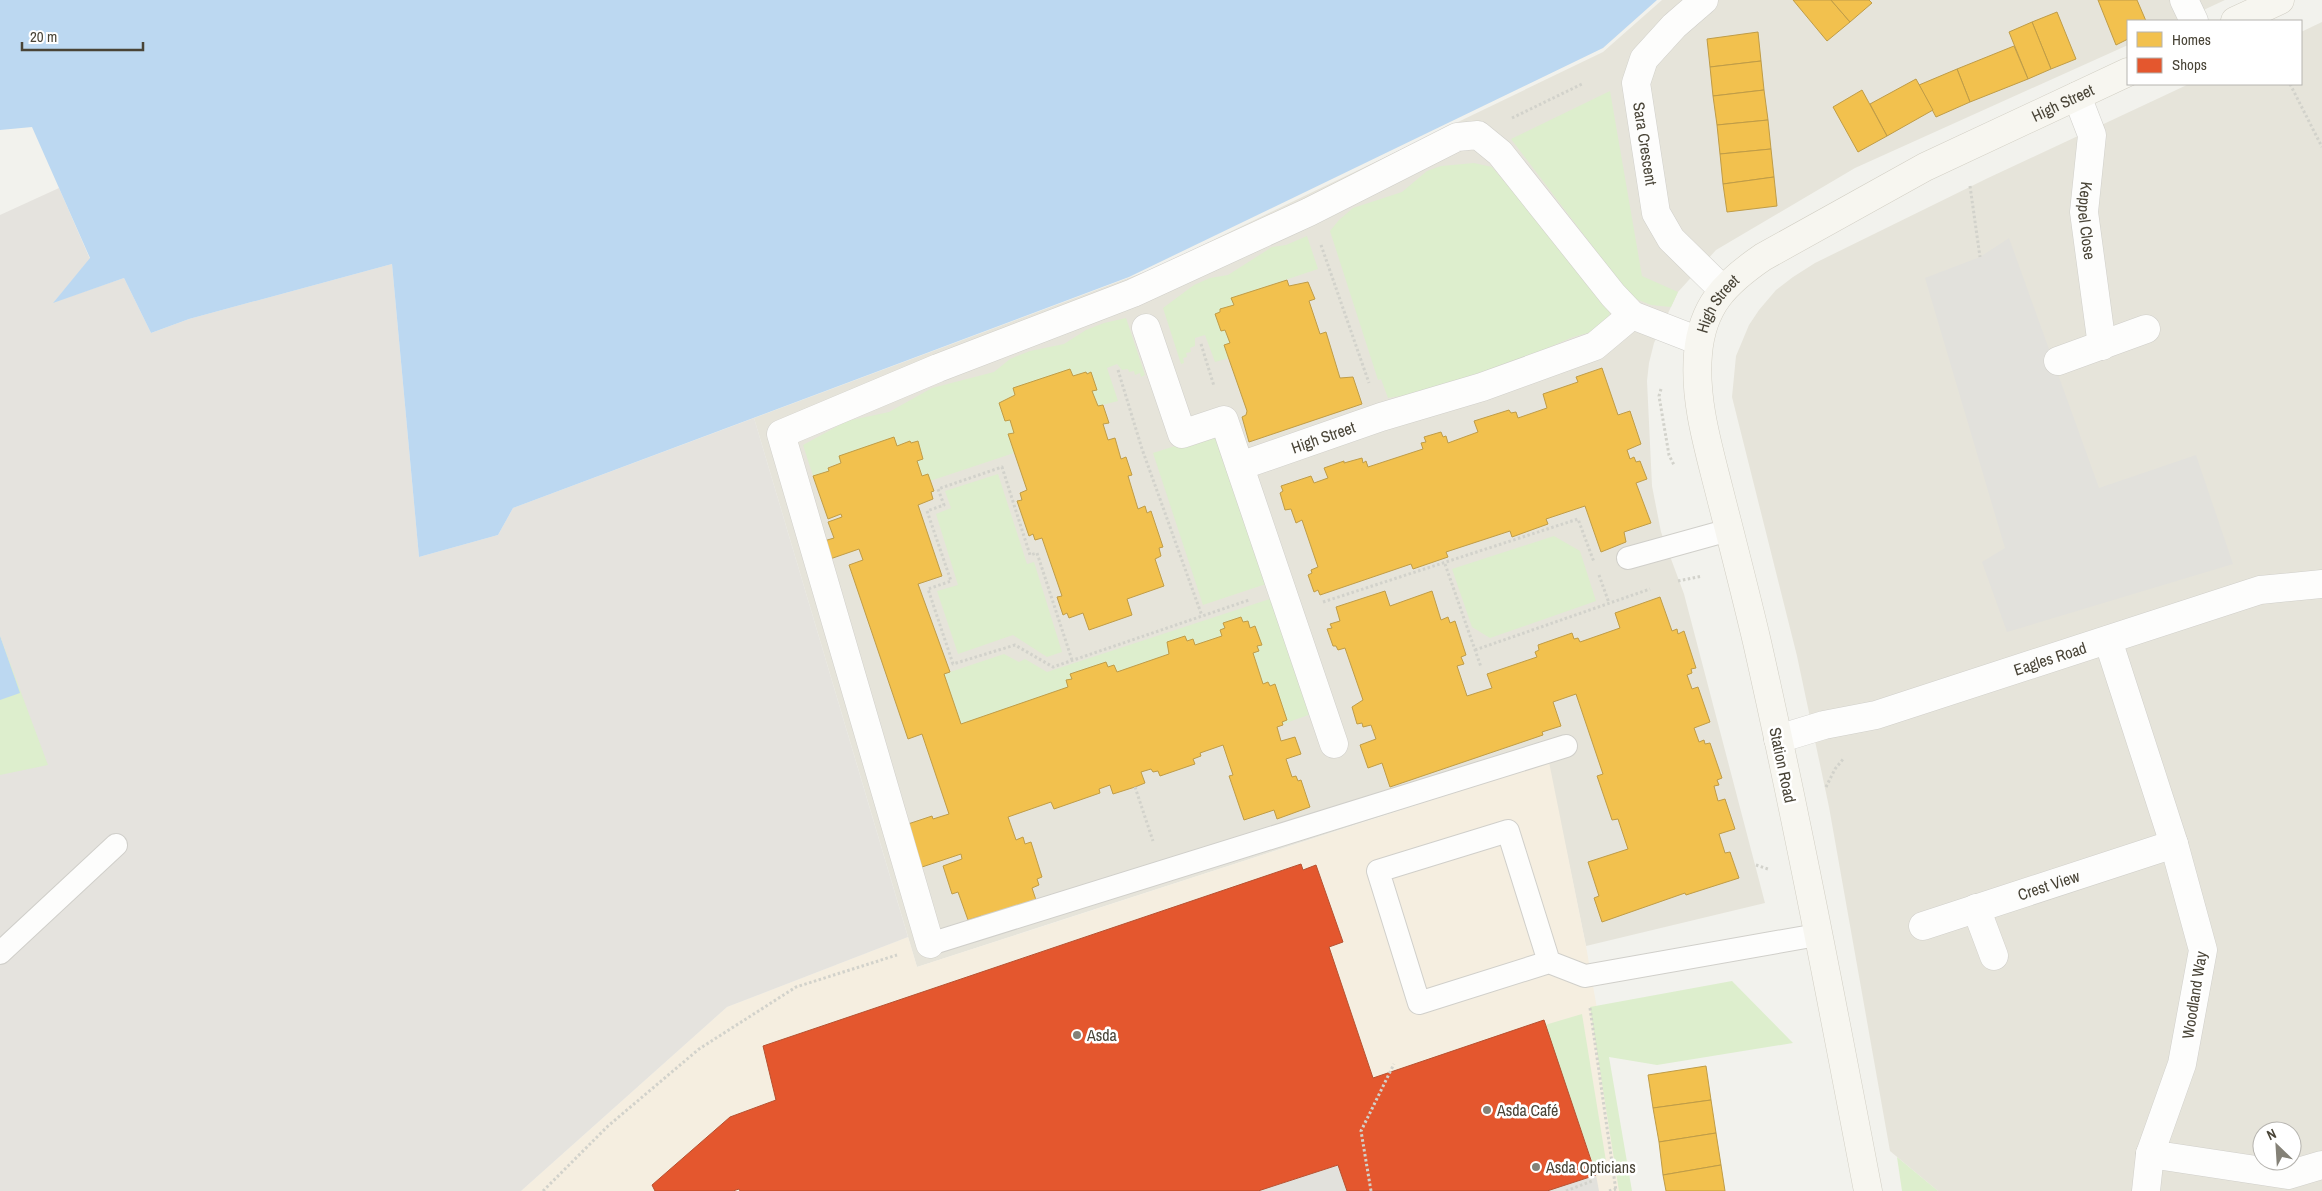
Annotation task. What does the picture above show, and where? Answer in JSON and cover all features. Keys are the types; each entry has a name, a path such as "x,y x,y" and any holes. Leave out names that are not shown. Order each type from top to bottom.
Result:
{"main road":[{"path":"2237,20 2280,0"},
{"name":"High Street","path":"1699,341 1709,311 1722,289 1738,274 1878,192 1964,148 2127,72"},
{"name":"Station Road","path":"1699,341 1697,373 1703,420 1778,739 1868,1191"}],"street":[{"name":"Sara Crescent","path":"1704,0 1674,26 1644,59 1636,83 1656,213 1671,239 1722,289"},
{"path":"2184,0 2194,20"},
{"name":"Keppel Close","path":"2077,96 2092,135 2084,212 2102,346"},
{"path":"930,944 781,434 938,368 1134,293 1309,212 1457,138 1478,135 1500,153 1613,296 1632,315"},
{"name":"High Street","path":"1240,466 1381,417 1482,387 1595,346 1632,315 1699,341"},
{"path":"1146,328 1182,434 1224,420 1334,744"},
{"path":"2058,361 2146,330"},
{"name":"Eagles Road","path":"1778,739 1824,725 1876,715 2260,590 2322,584"},
{"name":"Woodland Way","path":"2108,640 2174,844 2203,950 2182,1064 2150,1154 2146,1191"},
{"name":"Crest View","path":"1923,926 2174,844"},
{"path":"1976,908 1994,956"},
{"path":"2150,1154 2288,1175 2322,1165"}],"lane":[{"path":"1628,558 1729,530"},
{"path":"930,944 1566,746"},
{"path":"1550,962 1508,831 1378,871 1419,1003 1550,962 1585,976 1817,935"},
{"path":"0,953 116,845"}],"path":[{"path":"1478,135 1582,84"},
{"path":"2291,85 2322,147"},
{"path":"1964,148 1980,257"},
{"path":"1323,251 1381,417"},
{"path":"1201,344 1224,420"},
{"path":"1118,370 1142,449 1202,616"},
{"path":"1072,660 1037,553 1030,555 1002,467 938,489 944,505 927,511 951,581 928,589 954,664 1015,644 1053,667 1202,616 1285,601 1445,564 1578,520 1609,603"},
{"path":"1445,564 1481,667"},
{"path":"1676,581 1702,576"},
{"path":"1475,650 1653,588"},
{"path":"1823,793 1835,769 1847,756"},
{"path":"1135,787 1163,871"},
{"path":"1756,865 1768,869"},
{"path":"543,1191 608,1126 700,1049 796,987 930,944"},
{"path":"1589,1001 1616,1190 1609,1191"},
{"path":"1371,1191 1361,1131 1394,1064"},
{"path":"1566,1191 1592,1182"}],"shaded area":[{"path":"1662,0 2225,0 2182,20 2127,20 2127,45 1855,168 1716,250 1678,292 1654,343 1649,363 1647,381 1652,486 1661,532 1684,594 1765,903 1586,946 1548,762 917,967 754,418 1155,268 1603,52"},
{"path":"2322,22 2322,1191 1938,1191 1890,1151 1829,807 1797,656 1732,397 1736,356 1749,325 1776,290 1815,263 1988,178 2187,85 2302,85 2302,32"},
{"path":"59,188 90,259 54,302 124,278 151,333 189,319 392,264 419,557 498,535 513,508 754,418 908,937 727,1007 521,1191 0,1191 0,774 20,693 0,636 0,215"},
{"path":"2009,238 2099,488 2196,455 2233,564 2007,632 1982,562 2005,548 1925,278 1980,257"},
{"name":"Asda","path":"1549,762 1586,946 1629,1191 521,1191 727,1007 908,937 917,967"},
{"path":"1338,1165 1347,1191 1258,1191"},
{"path":"1596,1175 1599,1191 1547,1191"}],"green space":[{"path":"1610,91 1642,276 1678,292 1671,307 1651,305 1631,297 1511,139"},
{"path":"1474,163 1492,167 1606,303 1610,312 1607,324 1599,330 1573,337 1456,387 1388,398 1381,379 1378,380 1330,231 1353,208 1402,192 1427,171 1441,166"},
{"path":"1307,236 1318,269 1231,298 1234,305 1220,309 1220,312 1216,314 1221,331 1225,330 1230,343 1224,345 1229,358 1215,362 1205,335 1195,338 1195,346 1190,348 1191,352 1186,353 1187,357 1183,358 1184,363 1181,364 1163,308 1194,285 1210,278 1228,275 1272,247 1286,245"},
{"path":"1126,318 1145,375 1141,377 1140,373 1135,375 1134,371 1122,370 1117,364 1107,368 1118,401 1098,406 1092,391 1097,389 1091,372 1073,376 1070,369 1013,388 1015,395 999,403 1005,421 1010,420 1014,433 1008,435 1014,453 930,481 928,474 922,476 917,461 923,458 917,441 911,443 910,441 897,446 894,437 841,463 828,467 829,471 813,476 803,445 847,421 889,412 932,388 994,372 1010,359 1030,351 1064,344 1086,330 1104,323"},
{"path":"1219,432 1269,583 1203,605 1153,453"},
{"path":"998,474 1027,564 1034,562 1062,652 1047,657 1013,635 958,654 937,591 958,585 936,514 951,508 945,491"},
{"path":"1554,536 1580,551 1596,601 1490,638 1472,627 1452,569"},
{"path":"1273,598 1314,713 1283,724 1282,722 1287,720 1275,684 1270,686 1268,682 1263,684 1253,653 1258,651 1257,646 1261,644 1255,626 1250,628 1248,621 1243,622 1241,617 1223,623 1225,628 1220,630 1222,636 1195,645 1193,639 1187,641 1185,636 1167,642 1169,654 1117,672 1114,665 1108,667 1106,662 1071,674 1072,679 1066,681 1068,687 961,724 944,674 1004,654 1019,662 1025,659 1047,672"},
{"path":"0,636 48,765 0,775"},
{"path":"1732,981 1793,1043 1657,1065 1609,1057 1632,1191 1619,1191 1590,1007"},
{"path":"1582,1014 1606,1161 1593,1164 1545,1025"},
{"path":"1897,1157 1938,1191 1902,1191"}],"water":[{"path":"0,0 1657,0 1603,48 1129,277 513,508 498,535 419,557 392,264 189,319 151,333 124,278 53,303 90,258 32,127 0,130"},
{"path":"0,636 20,693 0,700"}],"building: Homes":[{"path":"1793,0 1831,0 1850,22 1827,41"},
{"path":"1831,0 1869,0 1872,3 1850,22"},
{"path":"2098,0 2137,0 2146,20 2127,20 2127,40 2116,45"},
{"path":"2057,12 2076,59 2051,69 2032,22"},
{"path":"2032,22 2051,69 2028,79 2009,32"},
{"path":"1758,32 1761,61 1710,67 1707,39"},
{"path":"2014,46 2028,79 1970,102 1957,69"},
{"path":"1761,61 1764,90 1713,96 1710,67"},
{"path":"1957,69 1970,102 1936,117 1919,85"},
{"path":"1916,79 1933,110 1887,136 1870,104"},
{"path":"1764,90 1768,120 1717,125 1713,96"},
{"path":"1862,90 1887,136 1858,152 1833,107"},
{"path":"1768,120 1771,149 1720,154 1717,125"},
{"path":"1771,149 1774,177 1723,184 1720,154"},
{"path":"1774,177 1777,206 1727,212 1723,184"},
{"path":"1287,280 1289,286 1308,282 1315,299 1309,301 1320,334 1326,332 1340,378 1353,377 1362,404 1249,442 1242,417 1246,415 1247,411 1224,345 1230,343 1225,330 1221,331 1215,314 1220,312 1220,309 1234,305 1231,298"},
{"path":"1602,368 1618,415 1630,411 1641,444 1627,450 1630,459 1634,457 1636,462 1640,461 1647,479 1636,483 1651,523 1624,532 1626,542 1601,552 1585,506 1546,519 1548,524 1512,537 1510,531 1446,552 1448,557 1413,569 1411,564 1320,595 1318,590 1314,592 1308,575 1312,573 1311,570 1318,567 1302,520 1296,523 1291,509 1285,510 1280,493 1283,491 1281,486 1311,476 1314,483 1328,478 1324,468 1344,461 1344,463 1362,458 1363,463 1366,461 1368,467 1423,449 1421,443 1426,442 1424,437 1441,432 1443,437 1446,436 1448,443 1478,432 1474,421 1509,410 1511,413 1516,412 1518,418 1547,408 1543,394 1578,382 1576,377"},
{"path":"1070,369 1073,376 1091,372 1097,390 1092,391 1098,406 1103,405 1109,423 1103,424 1108,440 1115,438 1121,459 1126,457 1132,475 1128,476 1138,509 1145,506 1147,513 1151,511 1163,547 1159,548 1161,556 1155,559 1164,586 1127,599 1132,615 1089,630 1083,613 1069,618 1067,613 1063,615 1057,597 1062,596 1042,538 1035,540 1033,534 1029,536 1017,501 1022,500 1020,493 1027,490 1008,434 1014,433 1010,420 1005,421 999,403 1015,395 1013,388"},
{"path":"894,437 897,446 910,441 911,443 918,441 923,459 917,461 922,476 928,474 934,491 931,492 933,499 918,505 942,576 918,584 950,672 944,674 961,724 1068,687 1066,680 1072,679 1070,674 1106,662 1108,667 1114,665 1117,672 1169,654 1167,642 1185,636 1187,641 1193,639 1195,645 1222,636 1220,630 1225,628 1223,623 1241,617 1243,622 1248,621 1250,628 1255,626 1262,645 1257,646 1259,651 1253,653 1263,684 1268,682 1270,686 1275,684 1287,720 1282,722 1283,725 1277,727 1281,741 1295,737 1301,754 1286,759 1292,777 1296,776 1298,781 1301,780 1310,807 1277,819 1274,810 1244,820 1229,776 1233,775 1223,745 1200,753 1201,756 1193,759 1195,764 1160,776 1158,771 1153,772 1151,769 1141,772 1145,783 1135,787 1113,794 1110,785 1099,789 1100,793 1054,809 1051,802 1008,817 1016,840 1023,837 1025,844 1031,842 1042,877 1037,879 1039,885 1032,888 1037,903 984,921 981,916 968,920 958,892 952,894 943,866 962,859 961,854 919,868 905,825 932,816 933,819 949,814 922,734 908,739 849,565 863,560 859,549 830,559 824,541 834,538 828,522 842,517 841,514 828,519 813,476 829,471 828,468 841,463 839,456"},
{"path":"1385,591 1390,606 1432,591 1441,620 1448,617 1450,623 1455,621 1466,655 1461,657 1464,664 1457,666 1467,696 1492,688 1487,674 1537,657 1535,652 1539,650 1538,645 1572,633 1574,639 1578,638 1580,642 1620,628 1615,613 1660,597 1672,631 1677,629 1678,634 1684,631 1696,668 1691,669 1692,673 1687,675 1692,689 1698,687 1710,722 1694,728 1699,742 1704,740 1705,744 1710,743 1722,778 1717,780 1719,785 1714,786 1718,801 1725,799 1735,829 1719,834 1725,853 1730,852 1739,878 1686,895 1685,893 1602,922 1594,898 1599,896 1588,862 1628,849 1618,819 1612,820 1597,776 1603,774 1576,694 1553,702 1561,726 1542,732 1543,735 1390,787 1382,763 1368,768 1360,745 1376,739 1371,725 1363,727 1362,723 1357,724 1352,707 1363,700 1345,648 1338,650 1336,646 1333,646 1327,629 1332,628 1330,624 1340,621 1336,607"},
{"path":"1706,1066 1711,1100 1653,1108 1648,1075"},
{"path":"1711,1100 1716,1133 1659,1142 1653,1108"},
{"path":"1716,1133 1721,1165 1663,1175 1659,1142"},
{"path":"1721,1165 1725,1191 1666,1191 1663,1175"}],"building: Shops":[{"name":"Asda","path":"1301,864 1303,870 1316,865 1343,942 1329,947 1373,1078 1544,1020 1596,1175 1547,1191 1347,1191 1338,1165 1258,1191 740,1191 739,1189 733,1191 655,1191 652,1185 730,1117 776,1100 763,1046"}],"place":[{"name":"Asda","path":"1077,1035"},
{"name":"Asda Café","path":"1487,1110"},
{"name":"Asda Opticians","path":"1536,1167"}]}
